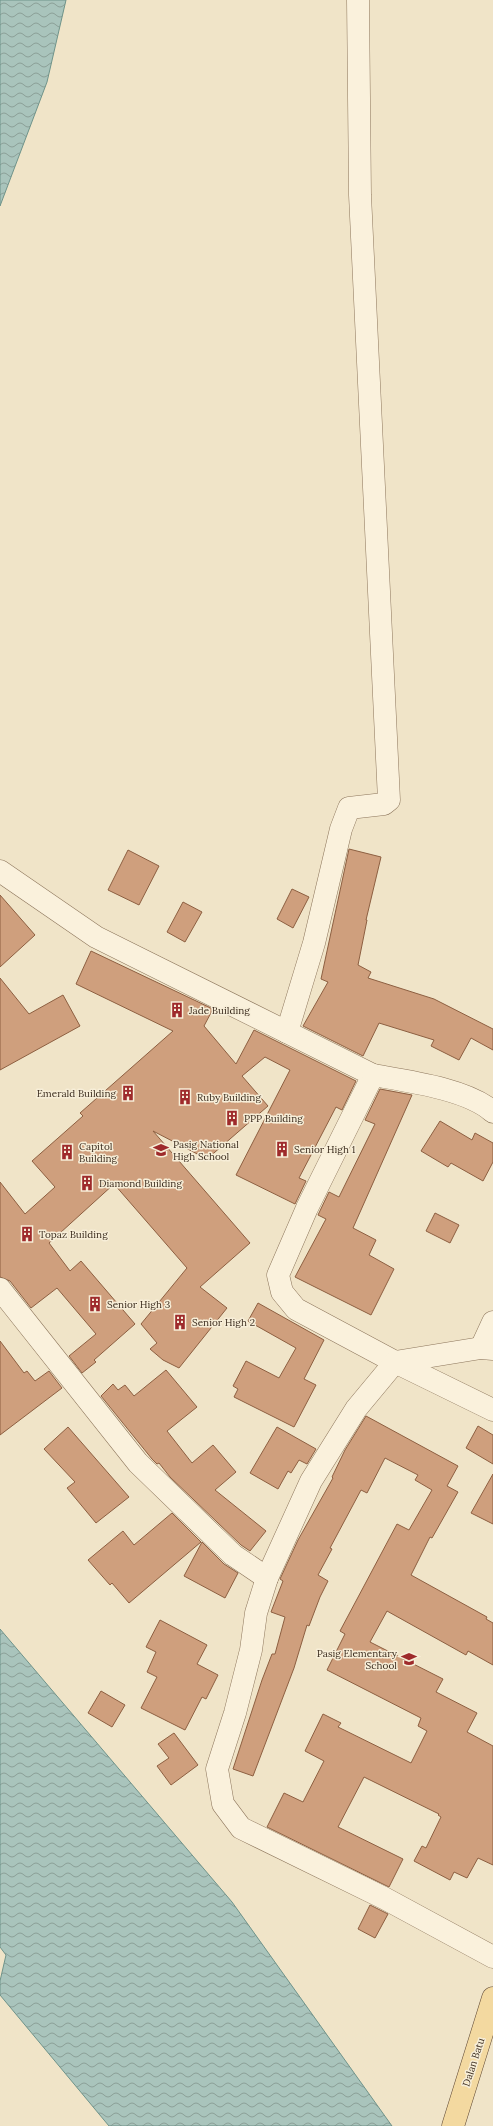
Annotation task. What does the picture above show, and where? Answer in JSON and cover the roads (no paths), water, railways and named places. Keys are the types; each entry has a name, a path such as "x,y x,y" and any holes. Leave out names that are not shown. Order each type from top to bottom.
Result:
{"main road":[{"name":"Dalan Batu","path":"456,2116 493,1998"}],"street":[{"path":"287,1032 314,944 341,829 349,808 384,804 389,800 360,195 358,0"},
{"path":"0,871 96,937 287,1032 373,1074 422,1083 452,1092 486,1105 493,1112"},
{"path":"373,1074 307,1208 278,1275 282,1292 296,1309 395,1362 493,1410"},
{"path":"0,1289 138,1463 233,1554 267,1578"},
{"path":"493,1322 487,1348 395,1362 356,1409 311,1480 267,1578 256,1613 251,1650 235,1713 217,1769 223,1804 241,1828 384,1898 493,1957"}],"water":[{"path":"0,0 66,0 47,82 0,206"},
{"path":"0,1629 232,1902 392,2126 109,2126 0,1995 0,1981 6,1955 0,1947"}],"place":[{"name":"Jade Building","path":"177,1010"},
{"name":"Emerald Building","path":"128,1093"},
{"name":"Ruby Building","path":"185,1097"},
{"name":"PPP Building","path":"232,1118"},
{"name":"Senior High 1","path":"282,1149"},
{"name":"Pasig National High School","path":"161,1150"},
{"name":"Capitol Building","path":"67,1152"},
{"name":"Diamond Building","path":"87,1183"},
{"name":"Topaz Building","path":"27,1234"},
{"name":"Senior High 3","path":"95,1304"},
{"name":"Senior High 2","path":"180,1322"},
{"name":"Pasig Elementary School","path":"409,1659"}]}
